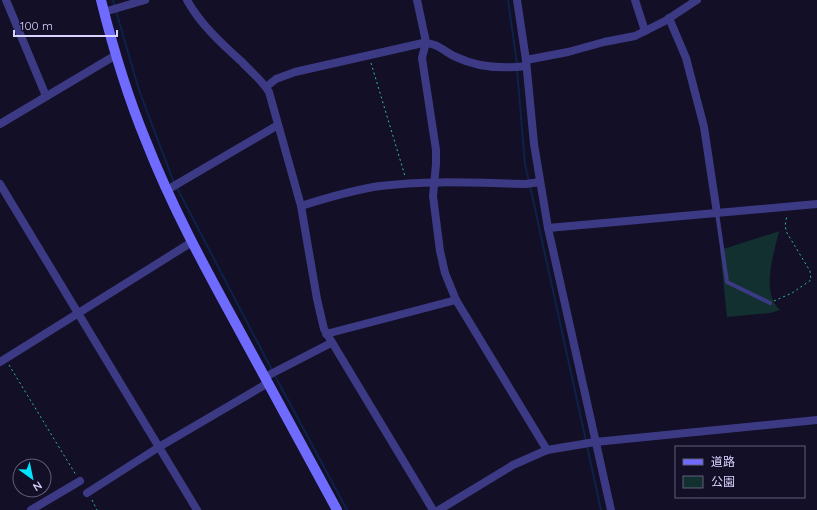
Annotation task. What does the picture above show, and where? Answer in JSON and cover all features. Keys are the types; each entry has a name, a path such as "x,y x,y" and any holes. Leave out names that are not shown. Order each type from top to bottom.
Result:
{"street":[{"path":"6,0 46,96"},
{"path":"101,0 116,55 133,108 174,186 192,242 271,376 337,510"},
{"path":"104,12 145,0"},
{"path":"186,0 194,12 210,30 266,87 272,100 300,206 321,322 331,343 433,510"},
{"path":"417,0 426,42 422,58 436,150 433,196 442,261 456,300 547,450"},
{"path":"517,0 538,182 594,442 611,510"},
{"path":"635,0 645,32"},
{"path":"266,87 284,75 368,54 426,42 435,44 457,57 476,64 497,68 512,68 604,42 635,36 645,32 697,0"},
{"path":"669,18 688,64 704,127 717,213"},
{"path":"0,124 116,55"},
{"path":"174,186 278,125"},
{"path":"300,206 330,197 380,186 434,183 526,184 538,182"},
{"path":"0,184 198,510"},
{"path":"548,228 817,204"},
{"path":"3,361 192,242"},
{"path":"326,334 456,300"},
{"path":"87,493 271,376 331,343"},
{"path":"439,510 513,465 547,450 594,442 817,420"},
{"path":"31,510 80,481"}],"lane":[{"path":"717,213 727,282 770,303"}],"path":[{"path":"368,54 408,184"},
{"path":"770,303 792,293 811,280 810,271 787,233 785,226 788,206"},
{"path":"3,361 80,481"},
{"path":"87,493 98,510"}],"green space":[{"path":"780,231 771,264 770,284 774,303 780,310 770,313 727,317 720,250"}],"waterway":[{"path":"113,0 115,7"},
{"path":"508,0 517,64"},
{"path":"116,11 139,90 174,183"},
{"path":"517,69 525,165 529,181"},
{"path":"176,186 272,370"},
{"path":"530,186 586,441"},
{"path":"274,374 347,510"},
{"path":"587,446 601,510"}]}
